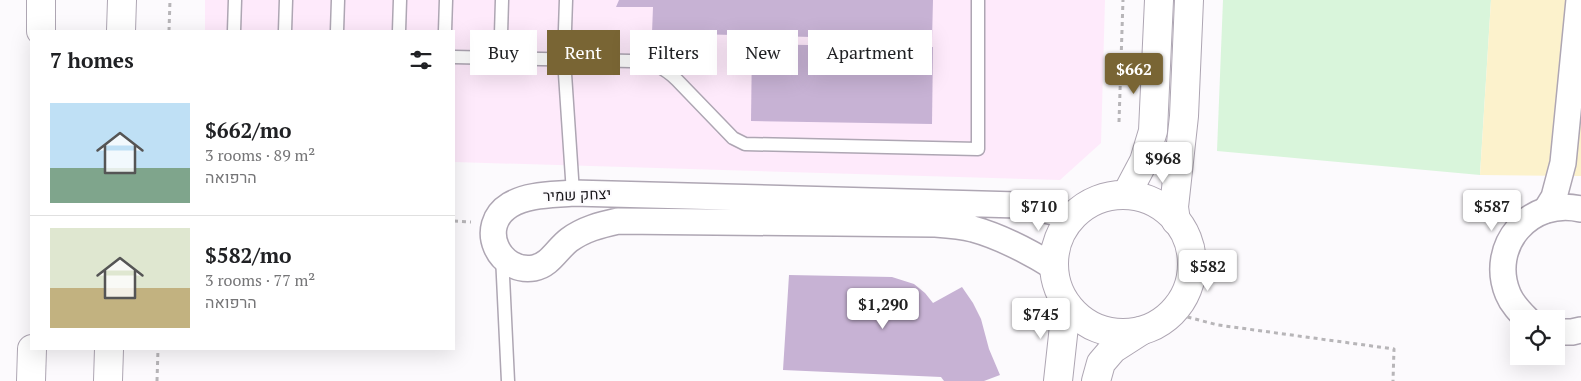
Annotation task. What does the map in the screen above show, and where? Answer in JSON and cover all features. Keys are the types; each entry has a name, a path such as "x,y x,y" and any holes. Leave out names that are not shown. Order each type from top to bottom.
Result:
{"street":[{"path":"40,30 41,0"},
{"path":"121,30 122,0"},
{"path":"1126,196 1144,161 1153,131 1159,0"},
{"path":"1176,221 1174,207 1184,116 1189,0"},
{"path":"1546,210 1554,197 1563,163 1578,0"},
{"name":"יצחק שמיר","path":"1054,267 1026,250 971,228 934,224 618,221 597,226 580,233 542,265 532,268 508,262 498,250 492,231 494,222 501,212 511,204 538,196 573,193 1021,205 1073,216"},
{"path":"1096,381 1101,363 1113,349 1141,331 1158,324 1172,312 1184,295 1191,275 1192,261 1184,233 1176,221 1162,208 1145,199 1126,196 1106,197 1088,204 1073,216 1062,231 1056,248 1054,267 1057,284 1064,301 1079,318 1098,329 1119,333 1141,331"},
{"path":"1518,310 1508,295 1504,280 1503,264 1506,248 1514,234 1533,215 1546,210 1559,207 1581,209"},
{"path":"1058,381 1064,326 1064,301"},
{"path":"1565,332 1581,330"},
{"path":"31,381 32,350"},
{"path":"108,381 109,350"}],"lane":[{"path":"234,30 235,0"},
{"path":"286,0 286,30"},
{"path":"337,30 338,0"},
{"path":"399,30 400,0"},
{"path":"445,30 446,0"},
{"path":"501,30 502,0"},
{"path":"565,30 566,0"},
{"path":"620,61 656,65 668,71 733,138 745,144 978,149 978,0"},
{"path":"455,56 547,59"},
{"path":"565,75 573,193"},
{"path":"502,256 508,381"}],"path":[{"path":"169,30 170,0"},
{"path":"1119,122 1123,0"},
{"path":"1172,312 1218,325 1394,349 1393,381"},
{"path":"157,381 158,350"}],"shaded area":[{"path":"205,0 1105,0 1101,143 1060,180 455,162 455,30 205,30"}],"green space":[{"path":"1223,0 1491,0 1480,175 1217,151"}],"sand":[{"path":"1491,0 1581,0 1581,176 1480,175"}],"building":[{"path":"619,0 933,0 932,40 932,30 808,30 808,37 798,37 798,30 727,30 727,35 717,35 717,30 652,30 653,7 616,7"},
{"path":"798,45 808,45 808,75 932,75 933,47 932,124 751,121 752,75 798,75"},
{"path":"789,275 892,277 914,284 933,303 962,287 981,319 989,349 1000,375 984,381 944,381 941,377 783,370"}]}
